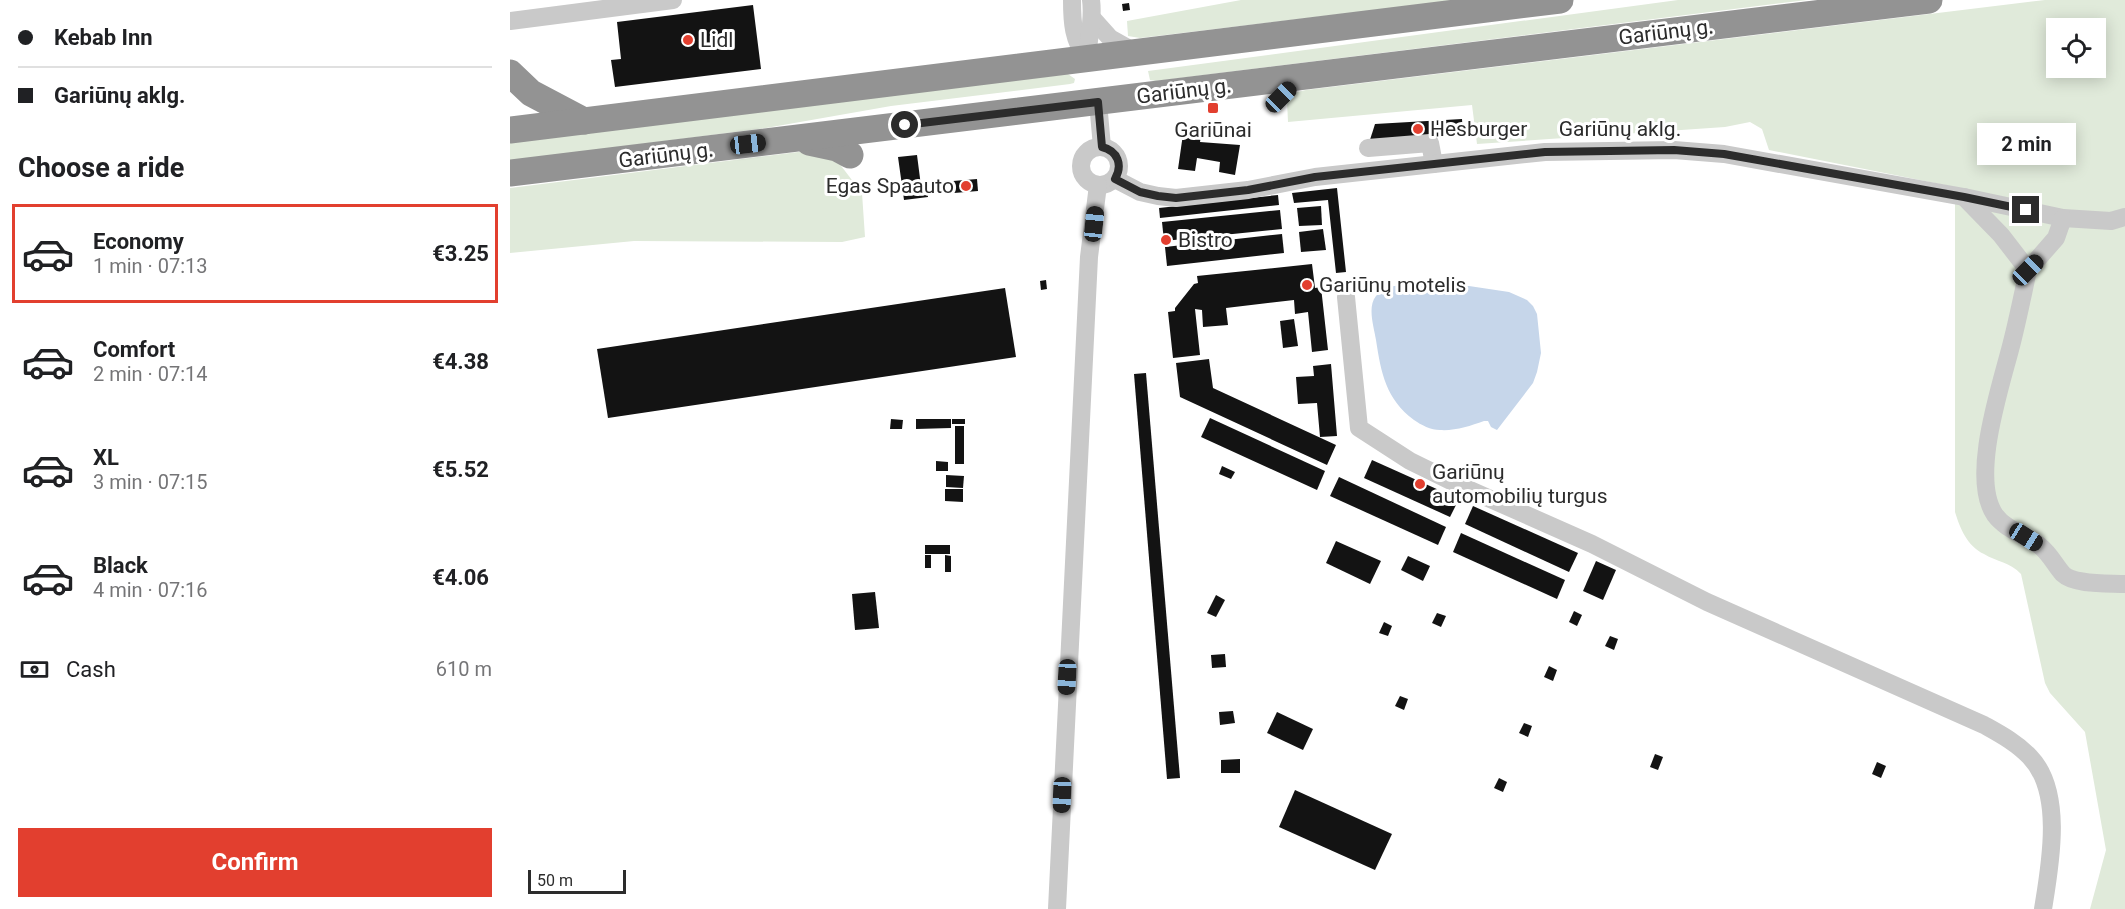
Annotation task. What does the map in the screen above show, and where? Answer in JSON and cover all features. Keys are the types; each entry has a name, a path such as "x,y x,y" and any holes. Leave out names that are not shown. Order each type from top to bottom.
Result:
{"highway":[{"name":"Gariūnų g.","path":"510,130 1560,0"},
{"name":"Gariūnų g.","path":"510,173 1929,0"},
{"path":"1087,59 1098,102"},
{"path":"510,73 531,93 584,121"},
{"path":"1281,97 1301,77"},
{"path":"793,139 837,148 850,155"}],"street":[{"path":"510,21 673,0"},
{"path":"1072,0 1072,24 1075,39 1087,59"},
{"path":"1087,59 1092,5"},
{"path":"1092,5 1110,38 1136,52"},
{"path":"1057,909 1089,257 1106,182 1118,173 1119,161 1113,152 1102,147 1098,102"},
{"path":"1368,148 1430,143 1434,164"},
{"name":"Gariūnų aklg.","path":"1102,147 1091,149 1083,157 1081,163 1083,175 1092,183 1106,182 1140,192 1176,198 1248,190 1315,177 1545,152 1694,152 1724,154 1964,197 2063,218 2111,221 2125,217"},
{"path":"1964,197 2001,235 2028,270"},
{"path":"2063,218 2056,238 2028,270 1998,394 1987,456 1986,493 1996,517 2040,546 2066,577 2089,582 2125,584"},
{"path":"1346,297 1359,428 1410,461 1461,486 1592,544 1707,602 1984,725 2009,739 2031,758 2043,777 2050,806 2052,837 2043,909"}],"green space":[{"path":"1241,0 1459,0 1140,38 1128,36 1127,21"},
{"path":"1678,0 1807,0 1156,81 1150,80 1148,71"},
{"path":"2045,0 2125,0 2125,909 2090,909 2106,850 2085,732 2050,693 2045,683 2021,574 2012,567 1978,551 1962,530 1955,512 1955,187 1769,150 1762,129 1750,122 1725,127 1477,144 1472,105 1288,122 1287,101 1297,92"},
{"path":"1068,74 1075,79 1074,83 891,106 766,128 510,161 510,141"},
{"path":"814,150 835,158 862,193 865,237 842,242 634,241 510,253 510,188"}],"water":[{"path":"1405,284 1469,286 1509,292 1527,300 1533,306 1537,314 1541,353 1537,372 1533,383 1497,430 1491,427 1488,421 1451,430 1430,428 1417,422 1405,412 1391,394 1380,363 1372,306 1376,296 1382,291"}],"building":[{"path":"1129,3 1130,10 1123,11 1122,4"},
{"name":"Lidl","path":"753,5 761,69 615,87 611,60 621,59 617,22"},
{"name":"Hesburger","path":"1462,119 1463,134 1369,143 1375,124"},
{"path":"1184,127 1202,130 1200,142 1240,145 1235,175 1219,172 1220,162 1197,158 1195,171 1178,169"},
{"path":"917,155 921,186 927,185 928,197 904,200 898,157"},
{"name":"Egas Spaauto","path":"977,179 978,191 954,193 953,181"},
{"path":"1337,188 1346,272 1336,273 1328,200 1294,203 1292,193"},
{"path":"1278,195 1279,205 1160,218 1159,208"},
{"path":"1321,206 1322,225 1299,226 1297,208"},
{"path":"1280,210 1282,229 1164,241 1162,222"},
{"path":"1323,229 1326,250 1301,252 1299,232"},
{"path":"1282,234 1284,253 1167,266 1165,247"},
{"path":"1312,264 1315,288 1321,287 1328,350 1312,352 1308,312 1295,314 1294,300 1226,308 1228,325 1203,327 1202,310 1195,309 1200,355 1173,358 1168,312 1175,311 1194,284 1198,283 1197,276"},
{"path":"1046,280 1047,289 1041,290 1040,281"},
{"path":"1005,288 1016,357 608,418 597,349"},
{"path":"1294,319 1298,346 1283,348 1280,321"},
{"path":"1209,359 1213,388 1336,445 1327,465 1180,397 1176,363"},
{"path":"1331,364 1337,436 1320,437 1317,403 1298,404 1296,377 1314,376 1313,366"},
{"path":"1146,373 1180,778 1167,779 1134,374"},
{"path":"1210,418 1325,471 1317,490 1201,437"},
{"path":"891,419 903,420 902,429 890,429"},
{"path":"916,419 951,419 951,428 916,429"},
{"path":"952,419 965,419 965,424 952,424"},
{"path":"955,426 964,426 964,464 955,464"},
{"path":"1372,460 1459,499 1450,517 1364,478"},
{"path":"936,461 948,462 948,471 936,471"},
{"path":"1222,466 1235,472 1231,479 1219,474"},
{"path":"946,475 964,476 963,488 946,487"},
{"path":"1339,477 1446,527 1438,545 1330,496"},
{"path":"945,489 963,489 963,502 945,501"},
{"path":"1473,506 1578,553 1569,572 1465,524"},
{"path":"1461,533 1565,580 1557,599 1453,552"},
{"path":"1336,541 1381,561 1370,584 1326,563"},
{"path":"925,545 950,545 950,554 925,554"},
{"path":"925,555 931,555 931,568 925,568"},
{"path":"945,555 951,556 951,572 945,572"},
{"path":"1408,556 1430,566 1423,581 1401,570"},
{"path":"1596,561 1616,570 1603,600 1583,591"},
{"path":"875,592 879,628 855,630 852,594"},
{"path":"1216,595 1225,600 1216,617 1207,613"},
{"path":"1574,611 1582,615 1577,626 1569,622"},
{"path":"1437,613 1446,616 1441,627 1432,623"},
{"path":"1384,622 1392,626 1388,636 1379,633"},
{"path":"1610,636 1618,639 1614,650 1605,646"},
{"path":"1225,654 1226,667 1212,668 1211,655"},
{"path":"1549,666 1557,670 1553,681 1544,677"},
{"path":"1400,696 1408,699 1404,710 1395,706"},
{"path":"1233,711 1235,723 1220,725 1219,712"},
{"path":"1277,712 1313,729 1303,750 1267,733"},
{"path":"1524,723 1532,726 1528,737 1519,733"},
{"path":"1655,754 1663,757 1658,770 1650,767"},
{"path":"1240,759 1240,773 1221,773 1221,760"},
{"path":"1877,762 1886,766 1881,778 1872,774"},
{"path":"1499,778 1507,782 1503,792 1494,788"},
{"path":"1295,790 1392,834 1375,870 1279,827"}],"place":[{"name":"Lidl","path":"688,40"},
{"name":"Gariūnai","path":"1213,108"},
{"name":"Hesburger","path":"1418,129"},
{"name":"Egas Spaauto","path":"966,186"},
{"name":"Bistro","path":"1166,240"},
{"name":"Gariūnų motelis","path":"1307,285"},
{"name":"Gariūnų automobilių turgus","path":"1420,484"}],"route":[{"path":"905,125 1098,102 1102,147 1113,152 1119,161 1115,179 1140,192 1176,198 1248,190 1315,177 1545,152 1674,150 1724,154 2026,210"}]}
